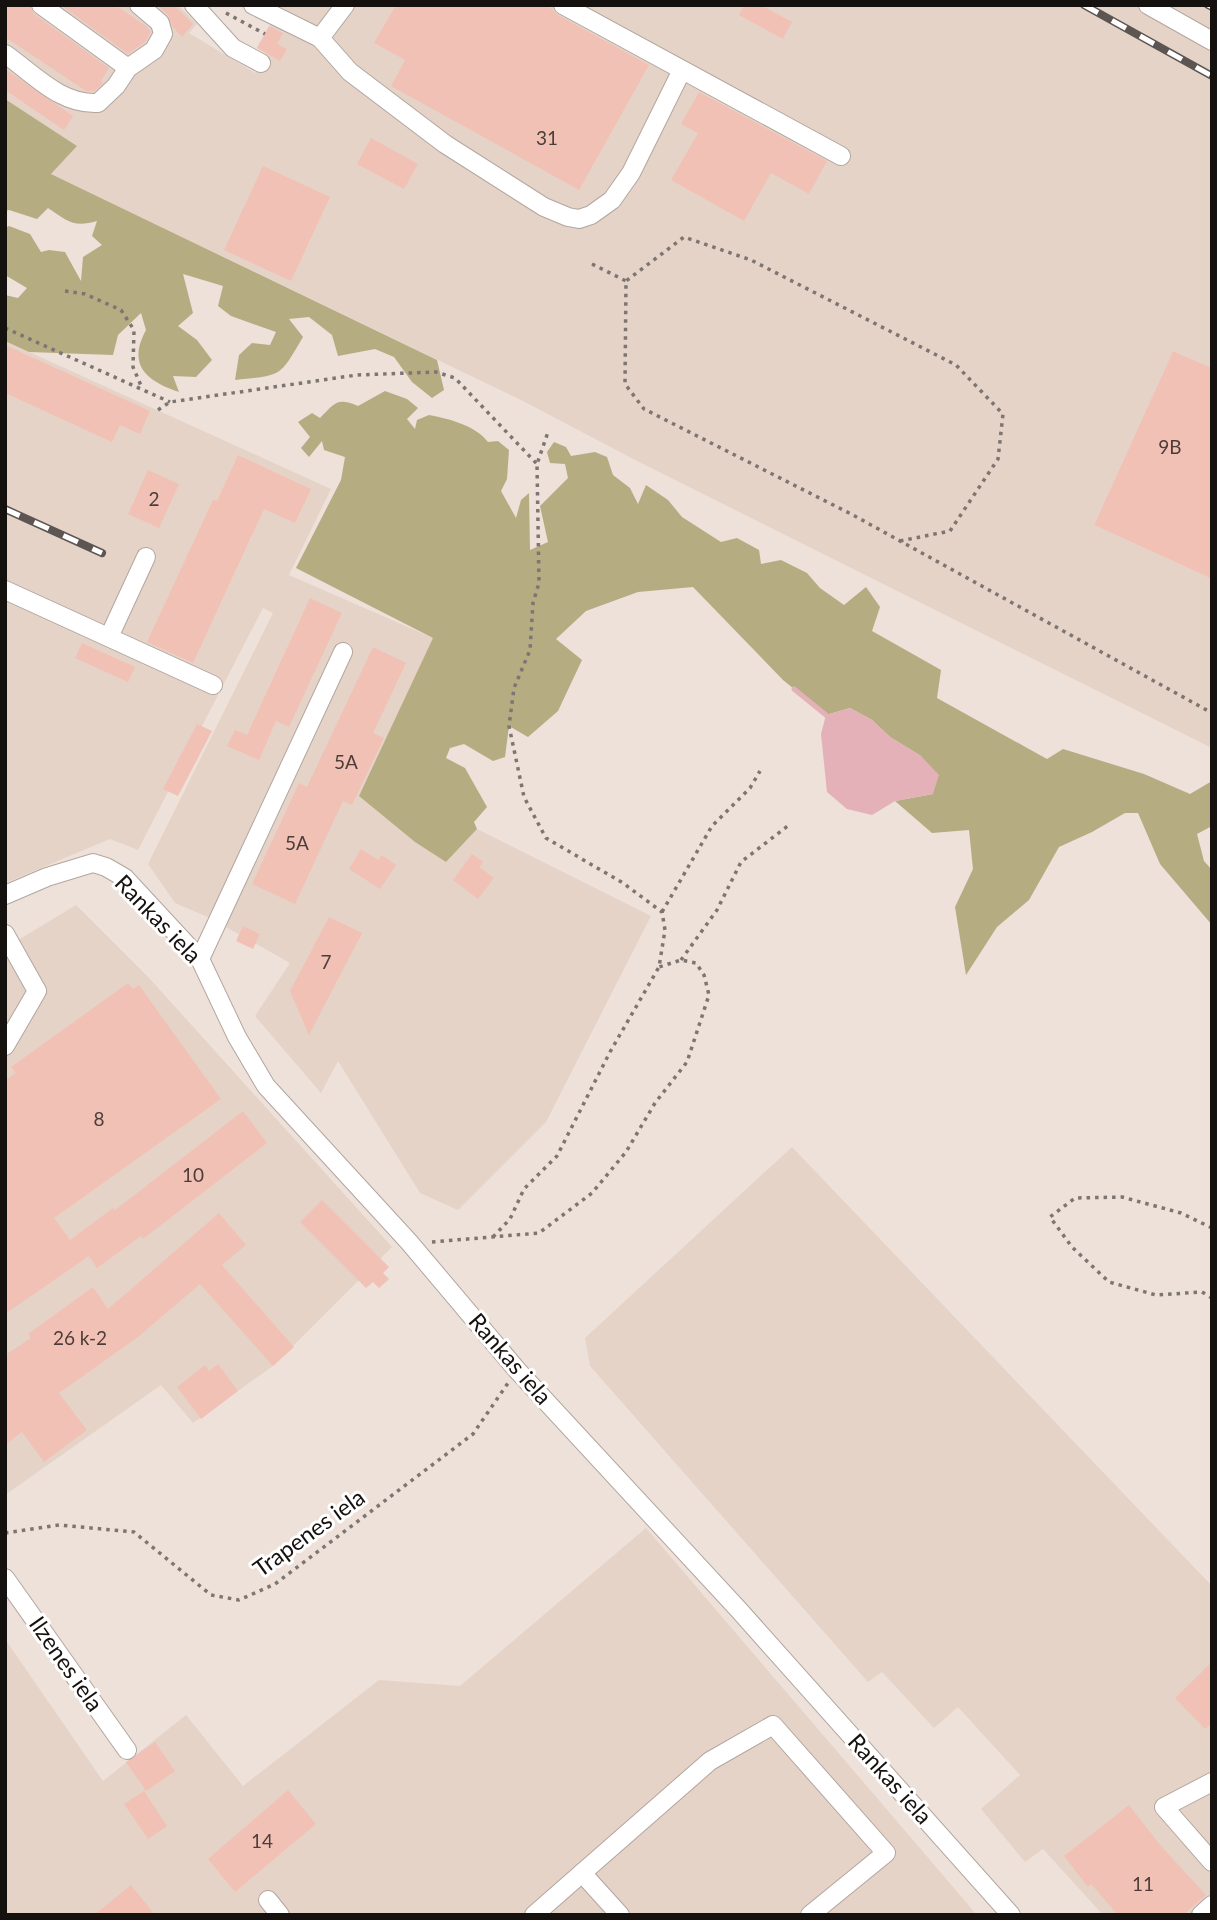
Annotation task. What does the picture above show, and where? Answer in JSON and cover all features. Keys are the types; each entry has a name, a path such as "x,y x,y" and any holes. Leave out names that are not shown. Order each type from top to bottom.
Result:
{"street":[{"path":"40,5 128,68"},
{"path":"5,54 60,94 85,104 97,103 116,86 128,68 154,50 163,34 160,23 139,5"},
{"path":"194,5 233,48 261,63"},
{"path":"253,5 320,38 350,72 445,144 544,207 579,219 592,215 612,200 631,173 682,70"},
{"path":"320,38 345,5"},
{"path":"563,5 841,156"},
{"path":"1148,5 1212,41"},
{"path":"109,637 146,557"},
{"path":"5,590 213,685"},
{"path":"200,959 343,652"},
{"name":"Rankas iela","path":"5,895 47,877 93,863 125,878 200,959 237,1037 266,1086 409,1242 517,1370 738,1609 1011,1915"},
{"path":"5,934 37,991 5,1046"},
{"name":"Ilzenes iela","path":"5,1578 127,1750"},
{"path":"534,1915 710,1761 773,1725 886,1853 810,1915"},
{"path":"1212,1782 1164,1807 1212,1862"},
{"path":"582,1873 620,1915"},
{"path":"268,1900 280,1915"},
{"path":"1201,1915 1212,1905"}],"path":[{"path":"222,11 265,34"},
{"path":"626,281 684,237 751,260 956,365 1003,414 998,458 950,531 900,541"},
{"path":"592,264 626,281"},
{"path":"626,281 625,384 644,409 900,541 1212,713"},
{"path":"65,290 85,294 121,310 134,330 132,367 143,390"},
{"path":"5,328 170,402"},
{"path":"158,411 170,402 357,375 436,372 455,378 537,464"},
{"path":"548,432 537,464 539,583 533,604 530,650 513,688 509,726 524,797 546,838 623,883 662,912"},
{"path":"493,1237 510,1219 524,1189 557,1156 610,1052 659,967 665,930 662,912 712,826 750,788 760,771"},
{"path":"681,960 717,910 741,862 789,825"},
{"path":"409,1242 451,1242 539,1234 592,1193 626,1152 655,1103 687,1062 709,995 704,975 696,963 681,960 659,967"},
{"path":"1212,1227 1181,1213 1122,1197 1075,1198 1050,1217 1072,1247 1109,1282 1156,1295 1202,1293 1212,1298"},
{"name":"Trapenes iela","path":"5,1533 59,1525 134,1532 211,1595 239,1600 275,1584 473,1434 517,1370"}],"shaded area":[{"path":"5,5 178,5 197,24 189,33 255,73 266,53 257,48 271,23 272,5 1212,5 1212,368 1173,351 1094,525 1212,579 1212,748 639,462 521,400 51,174 77,146 5,99"},
{"path":"5,99 77,146 51,174 437,360 444,390 432,398 412,382 394,357 375,349 338,356 332,335 309,317 289,319 303,337 278,372 235,380 239,355 252,343 270,345 276,332 231,316 218,306 223,286 183,274 193,313 178,326 197,340 212,360 196,377 173,376 179,392 149,377 139,362 138,353 146,330 141,313 118,335 113,355 29,352 5,341 5,295 18,298 27,288 5,275 5,228 9,226 30,234 41,252 65,252 81,281 83,257 102,245 92,236 97,221 76,223 48,208 37,219 5,211"},
{"path":"5,341 331,489 289,575 433,638 446,862 477,829 651,916 546,1122 458,1210 420,1193 338,1061 321,1093 255,1016 290,963 210,918 175,903 148,864 273,613 263,608 138,850 110,839 5,883"},
{"path":"385,391 407,399 418,408 407,419 415,429 417,420 429,415 469,427 488,442 498,441 509,450 507,479 501,491 516,518 521,500 529,493 530,550 548,542 540,506 568,478 565,464 550,463 547,452 554,442 566,447 571,456 595,452 607,457 613,475 630,488 638,504 646,485 668,500 682,517 721,542 737,538 759,550 761,564 781,560 807,573 820,588 844,605 866,587 880,607 872,631 941,670 937,698 1047,759 1063,749 1144,774 1190,794 1212,781 1212,826 1197,834 1204,861 1212,870 1212,925 1160,864 1138,813 1125,813 1059,847 1029,900 997,927 966,975 955,907 973,869 969,830 932,833 895,801 933,794 921,756 890,737 872,720 850,708 826,715 783,680 693,587 638,592 586,611 556,639 582,660 558,711 528,737 509,726 505,757 493,761 464,744 450,748 446,758 465,768 487,807 474,822 477,829 446,862 415,842 359,796 433,638 296,568 341,480 345,457 324,450 322,441 309,457 301,448 310,437 298,422 312,413 320,418 337,403 345,402 358,406"},
{"path":"850,708 872,720 890,737 921,756 939,775 933,794 895,801 872,815 847,809 827,792 821,734 826,715"},
{"path":"76,905 150,979 392,1247 273,1366 193,1423 161,1385 5,1495 5,948"},
{"path":"792,1147 1212,1586 1212,1915 1103,1915 1043,1849 1025,1862 981,1809 1020,1775 958,1707 934,1728 882,1672 868,1682 590,1366 585,1338"},
{"path":"646,1528 977,1915 5,1915 5,1639 103,1781 186,1715 243,1786 379,1680 460,1686"}],"building":[{"path":"5,5 30,5 34,14 109,68 101,81 103,83 94,91 86,91 5,37"},
{"path":"61,5 115,5 151,32 145,42 128,54"},
{"path":"157,5 174,5 193,24 182,37 173,27 168,15"},
{"path":"396,5 547,5 558,15 649,65 579,190 391,86 405,60 374,43"},
{"path":"744,5 761,5 792,22 783,39 739,15"},
{"path":"269,26 283,33 277,44 287,49 280,61 257,48"},
{"path":"5,69 73,116 64,130 5,90"},
{"path":"699,92 827,161 809,194 771,173 744,221 671,180 698,133 681,124"},
{"path":"371,138 418,164 404,189 357,164"},
{"path":"263,166 330,197 291,281 224,250"},
{"path":"5,345 150,411 140,434 120,425 112,442 5,393"},
{"path":"1173,351 1212,368 1212,579 1094,525"},
{"path":"238,455 311,489 295,523 264,509 193,663 147,642 213,500 217,501"},
{"path":"148,470 179,484 159,528 128,514"},
{"path":"310,598 342,613 289,727 276,721 259,760 227,746 235,730 247,735"},
{"path":"82,643 135,667 128,682 75,658"},
{"path":"373,647 406,663 373,733 384,738 352,805 343,801 295,904 252,884 299,783 307,787"},
{"path":"197,724 212,731 178,796 163,789"},
{"path":"361,849 378,860 382,855 396,865 380,889 349,869"},
{"path":"472,854 483,862 479,867 494,878 478,899 453,880"},
{"path":"329,917 362,933 309,1035 290,991"},
{"path":"243,926 260,934 253,949 236,941"},
{"path":"128,983 133,989 139,985 221,1099 54,1218 70,1240 113,1208 115,1210 243,1111 267,1143 143,1239 141,1236 97,1268 89,1256 5,1314 5,1080 16,1073 11,1067"},
{"path":"322,1200 389,1267 383,1273 389,1279 379,1288 373,1282 366,1288 300,1222"},
{"path":"219,1213 246,1245 222,1265 294,1347 273,1366 200,1284 138,1337 59,1393 87,1430 44,1462 22,1432 5,1445 5,1355 31,1338 28,1334 93,1287 108,1309"},
{"path":"218,1364 238,1391 201,1419 177,1387 205,1365 209,1371"},
{"path":"1212,1662 1212,1723 1205,1729 1175,1698"},
{"path":"155,1742 175,1771 146,1791 126,1762"},
{"path":"288,1790 316,1824 235,1892 208,1859"},
{"path":"144,1791 167,1826 148,1839 124,1804"},
{"path":"1129,1805 1161,1846 1206,1895 1183,1915 1118,1915 1091,1884 1088,1887 1064,1856"},
{"path":"131,1885 155,1915 94,1915"}],"waterway":[{"path":"794,689 826,715"}],"railway":[{"path":"1084,5 1212,76"},
{"path":"1208,5 1212,7"},
{"path":"5,509 102,553"}]}
